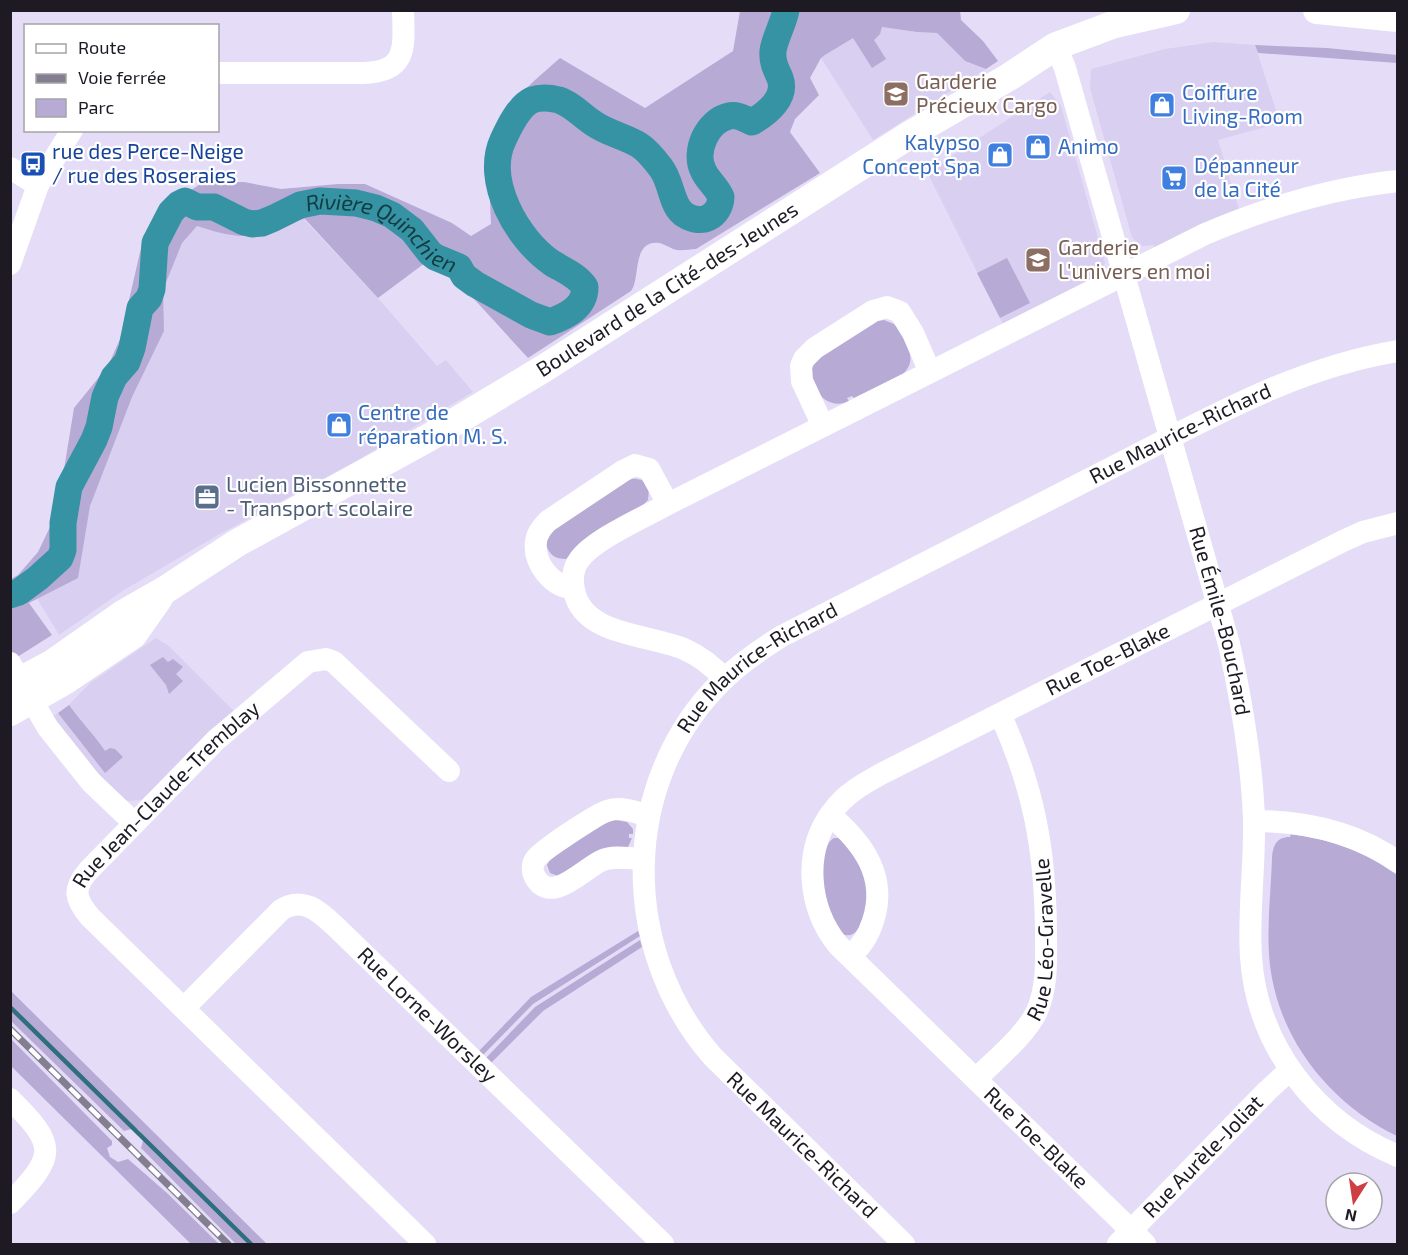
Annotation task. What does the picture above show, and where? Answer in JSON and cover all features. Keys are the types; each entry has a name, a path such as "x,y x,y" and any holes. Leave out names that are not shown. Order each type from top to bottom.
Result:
{"main road":[{"name":"Boulevard de la Cité-des-Jeunes","path":"16,688 66,680 165,590 237,543 428,438 543,369 911,134 1014,74 1056,46 1115,24 1176,10"},
{"path":"1317,10 1398,18"}],"street":[{"path":"219,73 373,72 384,70 398,60 403,50 403,10"},
{"name":"Rue Émile-Bouchard","path":"1056,46 1067,75 1229,644 1246,728 1254,821 1250,937 1252,970 1266,1022 1290,1070 1308,1093 1334,1117 1371,1143 1398,1156"},
{"path":"10,264 38,185 71,132"},
{"path":"10,168 38,185"},
{"path":"724,679 701,658 684,649 597,622 580,610 573,588 576,566 589,550 668,504 1205,234 1259,213 1340,191 1398,180"},
{"path":"823,426 802,381 801,366 804,359 815,348 873,311 887,307 900,312 913,333 930,372"},
{"name":"Rue Maurice-Richard","path":"904,1245 701,1043 669,990 654,951 646,907 644,859 648,816 665,767 681,736 701,706 724,679 782,636 1170,437 1286,382 1335,366 1398,351"},
{"path":"573,588 564,587 549,578 540,562 536,542 541,528 548,521 623,471 636,465 649,469 668,504"},
{"name":"Rue Toe-Blake","path":"1132,1240 976,1079 828,933 821,921 813,892 819,837 830,815 843,800 864,783 1353,536 1398,523"},
{"name":"Rue Jean-Claude-Tremblay","path":"425,1245 90,917 77,893 79,881 216,740 301,667 316,659 334,662 449,771"},
{"path":"16,688 82,772 134,823"},
{"name":"Rue Léo-Gravelle","path":"976,1079 1033,1018 1041,999 1045,977 1046,895 1041,842 1033,802 1022,765 1000,714"},
{"path":"644,859 602,860 568,883 556,888 538,882 533,870 535,860 544,850 607,811 619,809 648,816"},
{"path":"830,815 846,828 861,846 870,860 876,878 878,903 872,924 860,946 850,956"},
{"path":"1254,821 1297,824 1333,831 1356,838 1398,862"},
{"name":"Rue Lorne-Worsley","path":"184,1008 281,910 299,904 316,909 663,1245"},
{"name":"Rue Aurèle-Joliat","path":"1132,1240 1267,1091 1290,1070"},
{"path":"10,1099 29,1117 40,1133 45,1150 45,1158 38,1173 10,1203"}],"shaded area":[{"name":"Garderie Précieux Cargo","path":"827,10 882,27 937,33 965,61 986,69 873,140 821,58 833,50"},
{"path":"1213,42 1255,45 1280,123 1218,140 1239,209 1154,249 1154,245 1143,246 1134,240 1131,234 1090,88 1091,69 1165,49"},
{"path":"1050,92 1061,106 1105,263 1099,274 1091,279 1003,324 927,172"},
{"path":"297,212 378,298 437,366 446,360 473,392 358,460 218,535 124,590 59,635 33,592 164,231"},
{"path":"156,638 169,646 235,712 145,797 141,800 130,801 125,800 100,776 53,716 64,710 90,683"}],"green space":[{"path":"960,10 961,20 983,41 998,61 986,69 965,61 937,33 882,27 880,34 874,40 886,59 872,68 853,38 825,55 810,78 819,95 795,119 790,132 820,173 696,249 677,250 659,243 650,244 640,254 631,291 528,358 442,264 429,260 378,298 305,219 249,236 222,233 197,226 182,243 167,280 163,292 164,331 132,397 90,506 78,578 29,603 52,635 11,661 11,579 18,575 38,552 50,527 59,500 74,408 108,366 120,339 144,235 163,208 202,183 244,182 281,189 365,184 452,223 471,236 491,224 491,152 501,120 515,100 560,58 645,108 733,51 740,11"},
{"path":"1255,45 1327,48 1397,55 1397,63 1258,53"},
{"path":"1007,258 1030,303 1000,318 977,273"},
{"path":"884,320 897,327 907,345 911,357 908,368 903,374 854,398 852,396 847,398 849,401 840,404 825,399 814,386 812,369 815,361 878,321"},
{"path":"631,478 642,480 649,489 648,500 644,504 566,559 551,554 546,544 551,531"},
{"path":"163,657 168,662 173,659 183,667 176,674 183,681 169,694 166,685 150,665"},
{"path":"69,705 105,751 110,748 115,749 123,757 105,773 58,713"},
{"path":"609,821 627,822 633,829 633,834 629,834 629,838 632,838 628,847 558,876 550,873 547,865 551,858"},
{"path":"1291,834 1320,840 1360,853 1397,875 1397,1136 1372,1122 1327,1085 1293,1038 1281,1011 1273,983 1269,954 1272,858 1278,840 1290,837"},
{"path":"834,838 840,838 856,858 867,885 863,920 855,933 849,935 842,934 828,908 824,894 822,876 824,857 829,842"},
{"path":"638,931 640,936 533,1004 483,1055 479,1051 531,997"},
{"path":"640,940 642,947 543,1011 491,1063 486,1058 535,1007"},
{"path":"10,991 267,1244 236,1244 141,1148 144,1137 139,1130 135,1128 124,1131 11,1021"},
{"path":"11,1039 112,1141 112,1145 107,1148 110,1157 118,1162 128,1159 219,1244 191,1244 11,1066"}],"waterway":[{"name":"Rivière Quinchien","path":"10,595 19,592 38,578 60,558 63,550 63,523 69,487 94,440 105,397 114,377 127,362 140,308 149,298 152,289 155,243 171,212 179,204 185,201 197,207 214,207 252,224 262,223 300,205 320,201 356,203 376,208 392,215 412,230 430,253 459,267 464,276 475,284 531,315 550,322 574,310 582,300 585,287 574,276 539,253 516,224 507,208 501,191 498,156 511,123 519,112 532,100 556,99 568,104 598,126 639,145 665,174 680,211 691,218 704,219 714,214 721,197 705,174 701,162 700,154 704,138 714,124 721,119 738,116 752,122 775,104 781,92 781,85 773,51 786,10"},
{"path":"10,1007 251,1244"}],"railway":[{"path":"10,1029 228,1244"}],"place":[{"name":"Garderie Précieux Cargo","path":"896,94"},
{"name":"Coiffure Living-Room","path":"1162,105"},
{"name":"Animo","path":"1038,147"},
{"name":"Kalypso Concept Spa","path":"1000,155"},
{"name":"rue des Perce-Neige / rue des Roseraies","path":"33,164"},
{"name":"Dépanneur de la Cité","path":"1174,178"},
{"name":"Garderie L'univers en moi","path":"1038,260"},
{"name":"Centre de réparation M. S.","path":"339,425"},
{"name":"Lucien Bissonnette - Transport scolaire","path":"207,497"}]}
